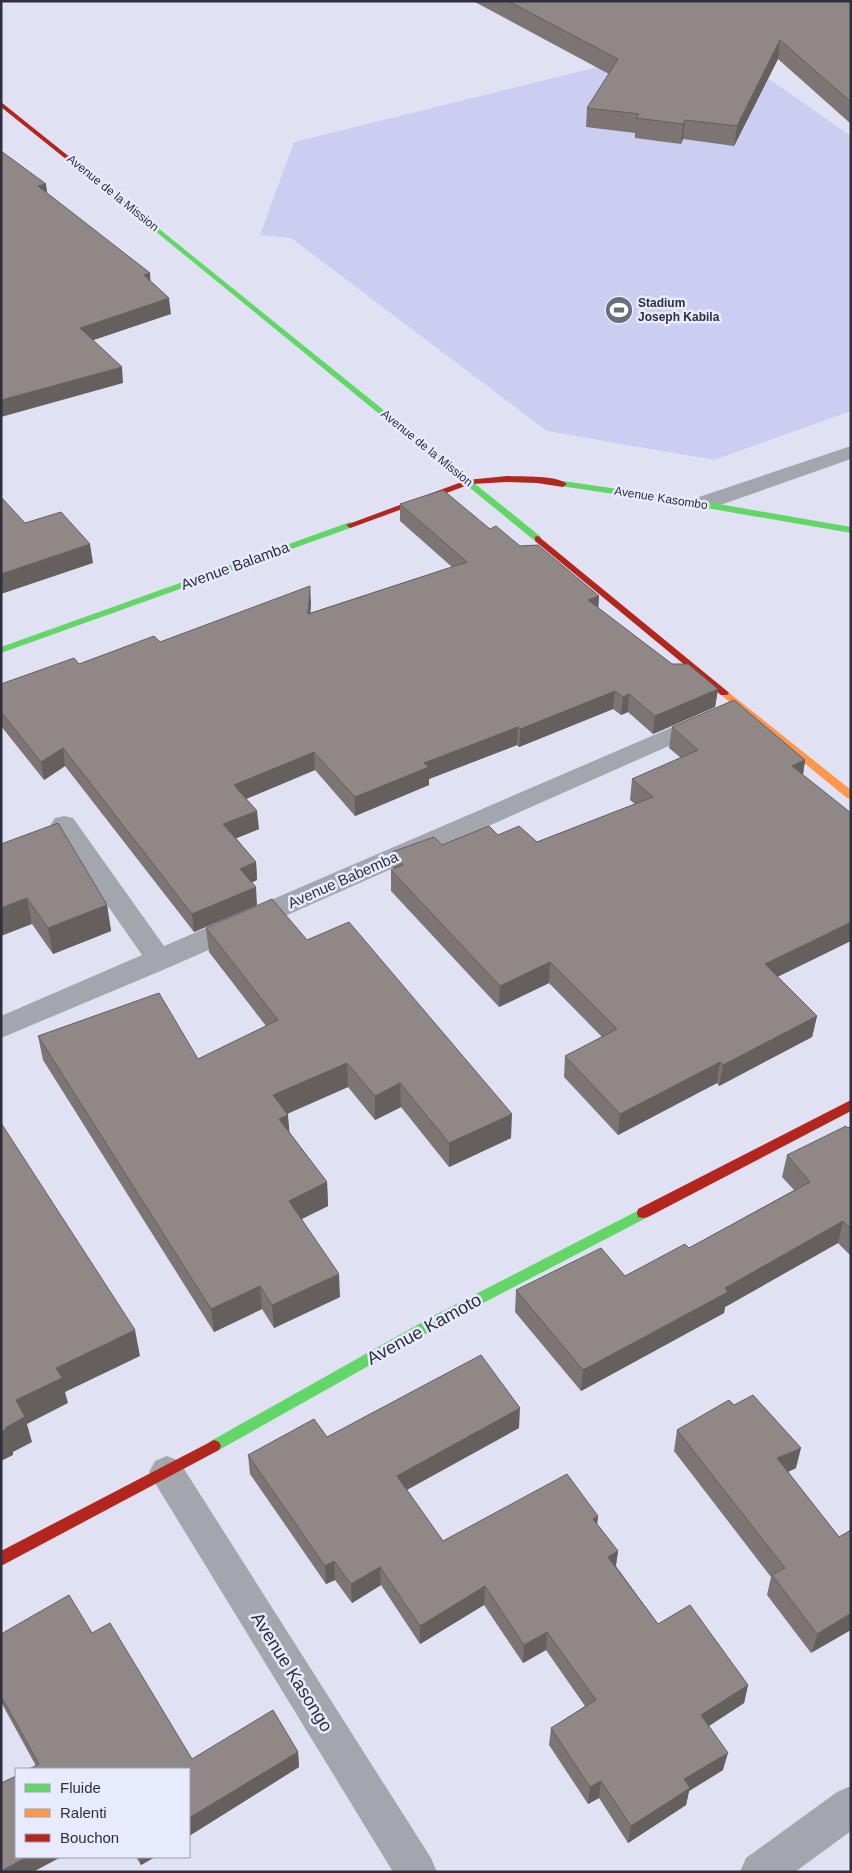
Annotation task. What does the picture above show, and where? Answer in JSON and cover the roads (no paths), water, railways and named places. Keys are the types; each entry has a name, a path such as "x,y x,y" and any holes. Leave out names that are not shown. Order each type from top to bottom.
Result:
{"street":[{"name":"Avenue de la Mission","path":"1,104 470,482 739,706 851,796"},
{"path":"701,504 851,452"},
{"name":"Avenue Kasombo","path":"470,482 507,479 536,480 701,504 851,530"},
{"name":"Avenue Balamba","path":"1,650 470,482"},
{"name":"Avenue Babemba","path":"1,1028 739,706"},
{"path":"64,824 160,960"},
{"name":"Avenue Kamoto","path":"1,1559 167,1472 440,1319 851,1105"},
{"name":"Avenue Kasongo","path":"167,1472 416,1872"},
{"path":"760,1872 851,1806"}],"place":[{"name":"Stadium Joseph Kabila","path":"619,310"}]}
